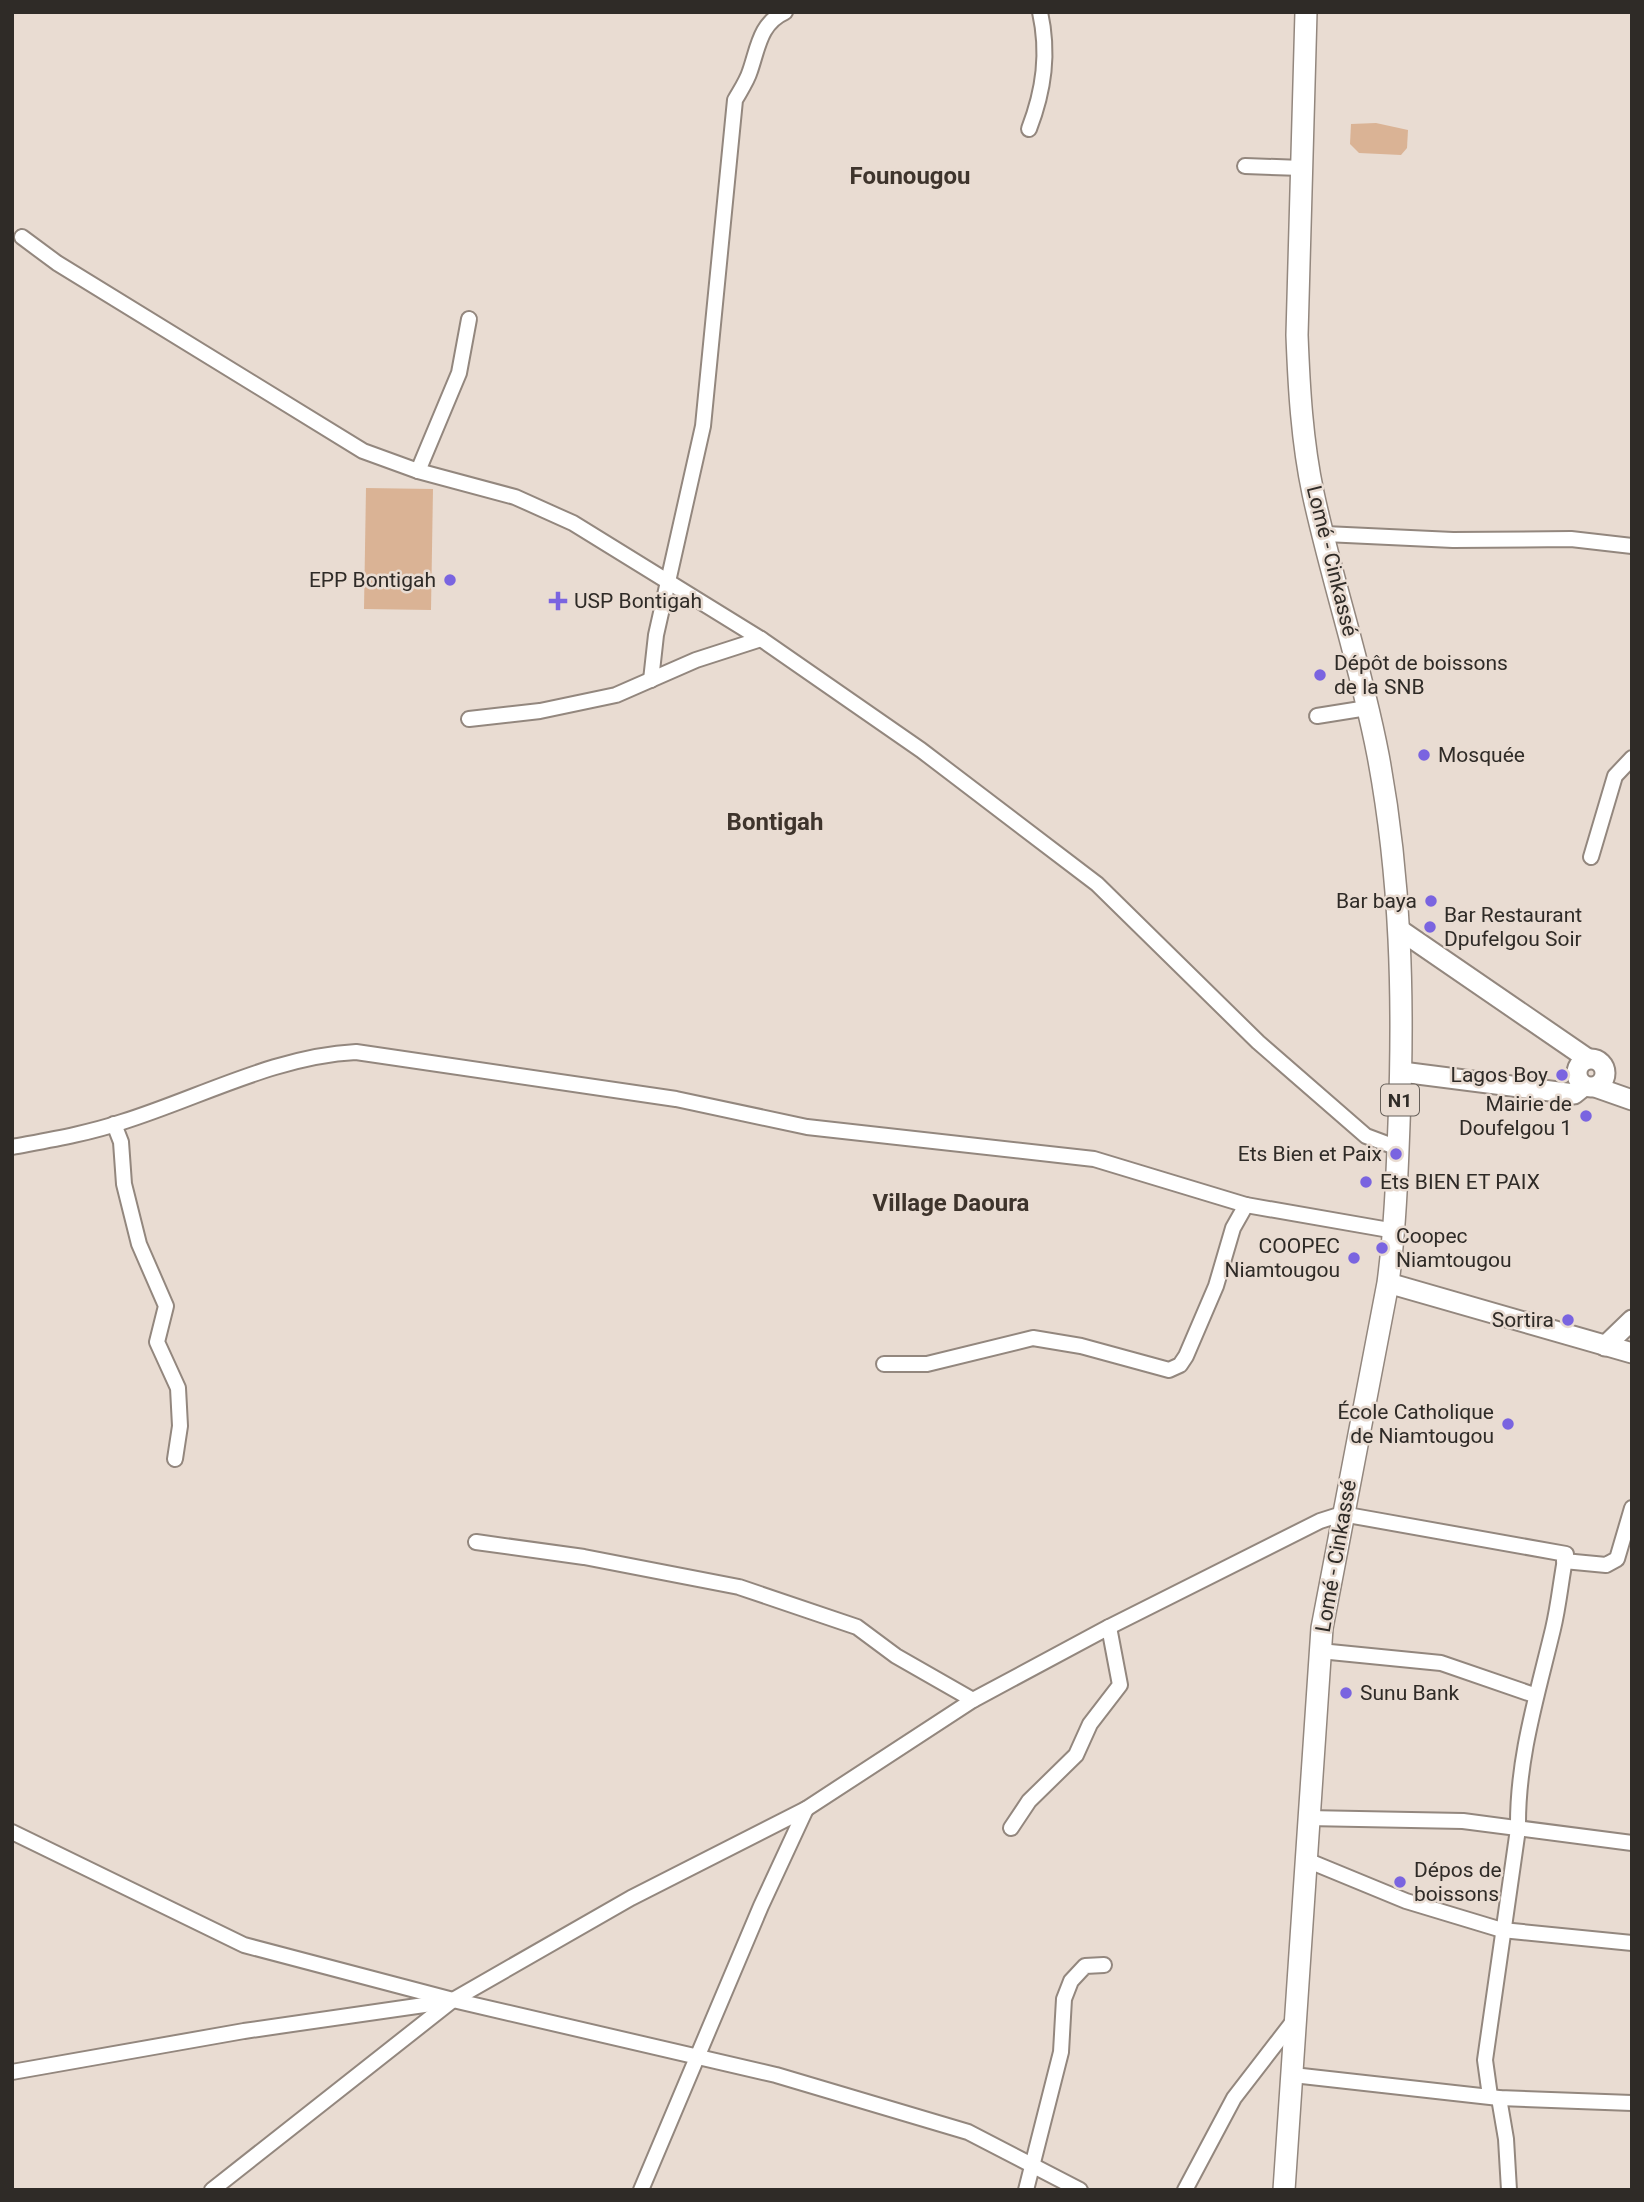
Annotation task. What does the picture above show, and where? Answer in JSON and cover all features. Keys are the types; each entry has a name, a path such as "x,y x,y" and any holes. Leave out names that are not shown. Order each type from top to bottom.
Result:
{"highway":[{"name":"Lomé - Cinkassé","path":"1284,2190 1304,1859 1320,1651 1342,1514 1388,1283 1395,1231 1402,1072 1400,930 1386,802 1367,708 1314,494 1298,381 1306,12"}],"main road":[{"path":"1400,930 1588,1059 1599,1061 1605,1070 1632,1093"},
{"path":"1588,1059 1577,1071 1589,1086 1632,1100"},
{"path":"1402,1072 1574,1094 1604,1081 1605,1070"},
{"path":"1388,1283 1632,1353"},
{"path":"1605,1346 1632,1320"}],"street":[{"path":"651,680 656,635 703,426 735,100 748,78 757,43 772,18 785,12"},
{"path":"1029,129 1045,66 1046,37 1040,12"},
{"path":"1245,166 1302,168"},
{"path":"23,237 57,263 269,390 321,428 363,450 418,471 515,497 573,523 761,639 921,750 1097,884 1258,1042 1366,1136 1398,1148"},
{"path":"418,471 459,373 469,319"},
{"path":"1325,534 1453,540 1571,539 1632,546"},
{"path":"469,719 503,717 616,695 696,660 761,639"},
{"path":"1317,716 1367,708"},
{"path":"1591,857 1615,776 1632,758"},
{"path":"12,1147 114,1125 290,1062 328,1053 356,1052 676,1099 807,1127 1094,1159 1246,1205 1395,1231"},
{"path":"114,1125 121,1142 124,1184 139,1244 166,1306 157,1342 178,1388 180,1426 175,1459"},
{"path":"884,1364 927,1364 1033,1338 1081,1346 1169,1370 1180,1365 1186,1356 1216,1286 1233,1228 1246,1205"},
{"path":"1564,1561 1606,1564 1617,1559 1632,1508"},
{"path":"212,2190 453,2000 631,1898 806,1809 973,1700 1109,1627 1320,1521 1342,1514 1566,1554 1553,1628 1534,1695 1517,1795 1518,1829 1485,2060 1506,2139 1508,2190"},
{"path":"476,1542 584,1557 739,1587 857,1627 897,1656 973,1700"},
{"path":"1011,1828 1029,1801 1076,1755 1090,1724 1120,1685 1109,1627"},
{"path":"1320,1651 1441,1663 1534,1695"},
{"path":"641,2190 696,2057 806,1809"},
{"path":"1307,1818 1463,1821 1632,1843"},
{"path":"12,1832 244,1945 453,2000 776,2075 968,2132 1080,2190"},
{"path":"1304,1859 1406,1901 1502,1930 1632,1943"},
{"path":"1026,2190 1061,2052 1064,1999 1071,1981 1085,1966 1104,1965"},
{"path":"12,2072 453,2000"},
{"path":"1185,2190 1234,2098 1295,2020"},
{"path":"1293,2074 1495,2097 1632,2104"}],"shaded area":[{"path":"1376,123 1408,130 1407,148 1401,155 1359,153 1350,144 1351,124"},
{"path":"366,488 433,489 431,610 364,609"}],"place":[{"name":"EPP Bontigah","path":"450,580"},
{"name":"USP Bontigah","path":"558,601"},
{"name":"Dépôt de boissons de la SNB","path":"1320,675"},
{"name":"Mosquée","path":"1424,755"},
{"name":"Bar baya","path":"1431,901"},
{"name":"Bar Restaurant Dpufelgou Soir","path":"1430,927"},
{"name":"Lagos Boy","path":"1562,1075"},
{"name":"Mairie de Doufelgou 1","path":"1586,1116"},
{"name":"Ets Bien et Paix","path":"1396,1154"},
{"name":"Ets BIEN ET PAIX","path":"1366,1182"},
{"name":"Coopec Niamtougou","path":"1382,1248"},
{"name":"COOPEC Niamtougou","path":"1354,1258"},
{"name":"Sortira","path":"1568,1320"},
{"name":"École Catholique de Niamtougou","path":"1508,1424"},
{"name":"Sunu Bank","path":"1346,1693"},
{"name":"Dépos de boissons","path":"1400,1882"}],"district":[{"name":"Founougou","path":"910,176"},
{"name":"Bontigah","path":"775,822"},
{"name":"Village Daoura","path":"951,1203"}]}
